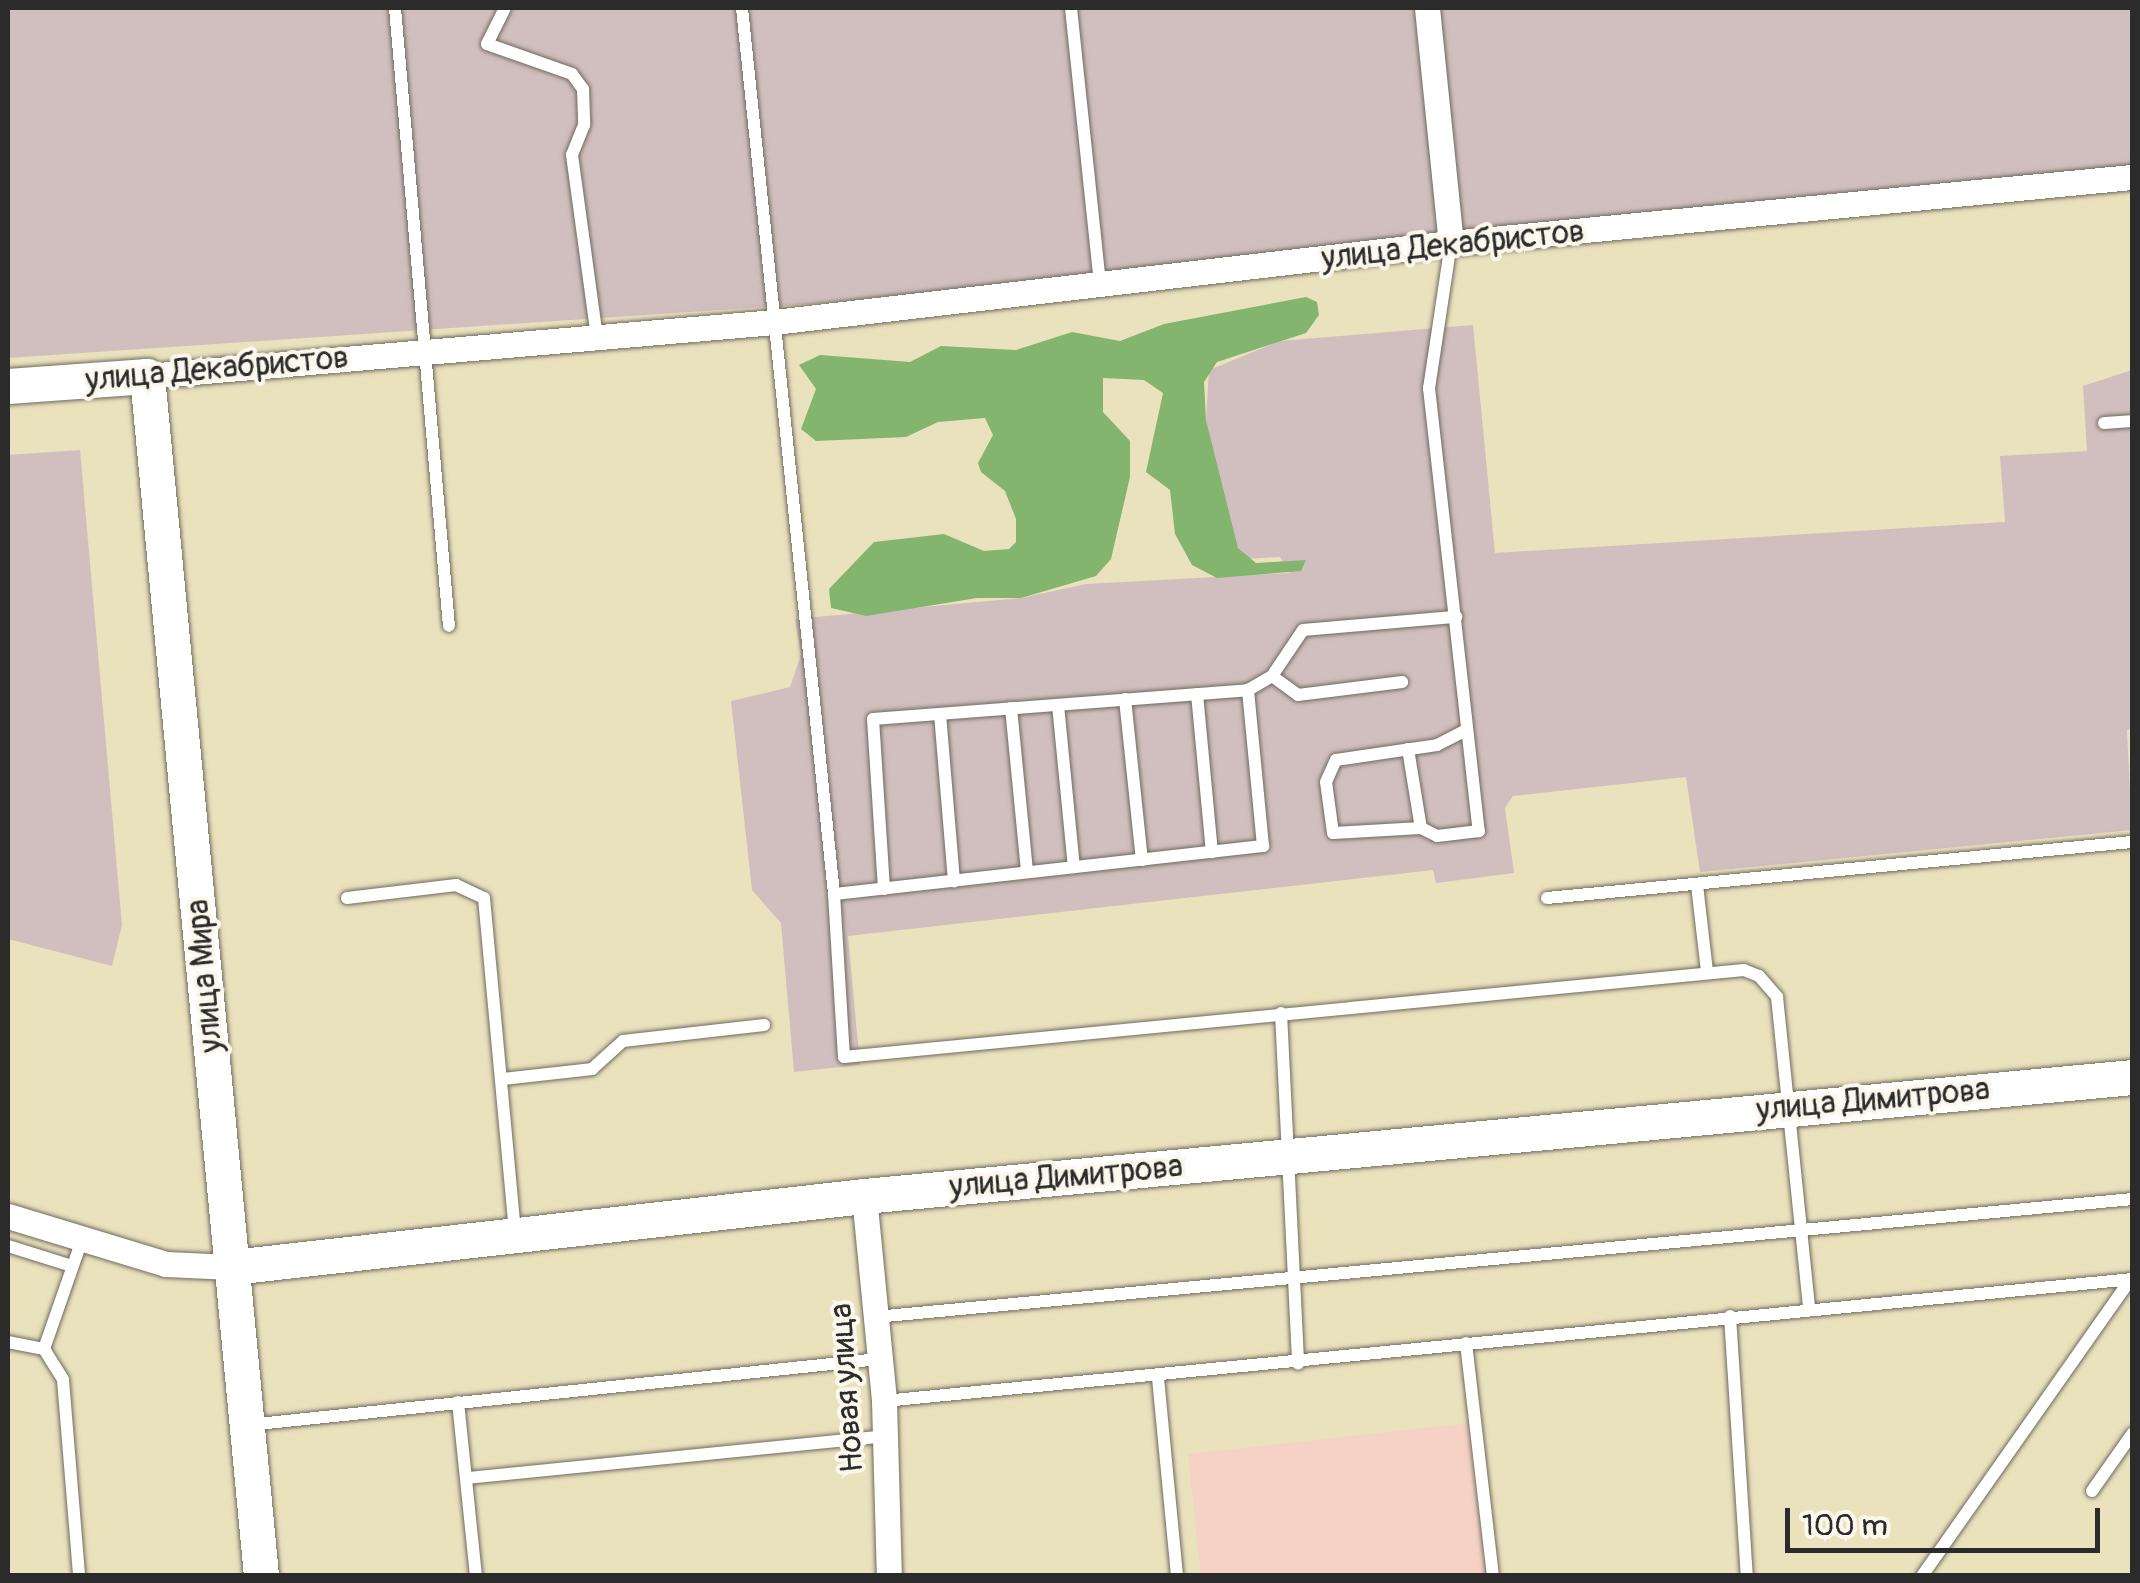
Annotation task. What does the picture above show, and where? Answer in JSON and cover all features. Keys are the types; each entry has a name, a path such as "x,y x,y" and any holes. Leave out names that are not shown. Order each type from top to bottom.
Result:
{"street":[{"path":"1427,8 1451,243"},
{"name":"улица Декабристов","path":"8,386 774,322 1451,243 2132,177"},
{"name":"улица Мира","path":"147,376 261,1576"},
{"name":"улица Димитрова","path":"8,1216 166,1264 232,1268 515,1231 2132,1077"},
{"name":"Новая улица","path":"864,1196 884,1401 889,1576"}],"lane":[{"path":"396,8 450,626"},
{"path":"505,8 488,44 572,74 582,89 584,125 572,155 597,337"},
{"path":"742,8 834,894 844,1057 1744,970 1760,976 1777,997 1810,1307"},
{"path":"1071,8 1100,286"},
{"path":"1451,243 1428,388 1456,616 1464,731 1479,831 1436,836 1421,828 1334,833 1326,782 1336,760 1408,749 1464,731"},
{"path":"2104,423 2132,421"},
{"path":"884,889 873,719 1248,690 1272,676 1303,630 1456,616"},
{"path":"1272,676 1298,695 1402,682"},
{"path":"834,894 1263,846 1248,690"},
{"path":"1197,694 1212,852"},
{"path":"1125,700 1142,860"},
{"path":"1058,705 1074,867"},
{"path":"1011,708 1027,872"},
{"path":"940,714 954,880"},
{"path":"1408,749 1421,828"},
{"path":"1547,898 2132,842"},
{"path":"347,898 456,886 484,898 515,1231"},
{"path":"1697,886 1707,971"},
{"path":"1281,1013 1298,1364"},
{"path":"503,1079 592,1069 623,1041 764,1025"},
{"path":"875,1316 2132,1199"},
{"path":"44,1349 82,1240"},
{"path":"8,1246 72,1266"},
{"path":"884,1401 1158,1378 1810,1307 2132,1279"},
{"path":"1922,1576 2132,1279"},
{"path":"1730,1316 1747,1576"},
{"path":"8,1342 44,1349 63,1380 78,1576"},
{"path":"1466,1343 1493,1576"},
{"path":"245,1425 879,1360"},
{"path":"1158,1378 1177,1576"},
{"path":"458,1402 476,1576"},
{"path":"2092,1491 2132,1434"},
{"path":"467,1478 886,1436"}],"shaded area":[{"path":"8,8 2132,8 2132,172 822,303 8,358"},
{"path":"1473,325 1495,553 2005,522 2000,456 2087,451 2083,386 2132,370 2132,729 2127,730 2132,830 1700,872 1686,777 1513,796 1505,808 1514,873 1436,883 1433,870 848,936 860,1065 794,1072 781,923 752,890 731,701 790,687 801,655 795,619 1021,598 1086,584 1290,573 1280,557 1244,559 1232,536 1206,420 1209,370 1280,341"},
{"path":"80,450 122,925 112,966 8,939 8,455"},
{"path":"1468,1423 1485,1575 1201,1575 1188,1454"}],"green space":[{"path":"1306,297 1317,302 1319,315 1306,333 1217,362 1204,382 1206,420 1238,548 1256,563 1306,560 1301,571 1217,578 1192,565 1175,534 1170,490 1146,472 1163,393 1144,380 1103,378 1103,412 1130,441 1130,477 1111,559 1096,576 1021,598 977,598 866,616 831,608 829,589 874,542 944,534 984,551 1009,549 1016,542 1016,519 1005,491 981,472 978,463 993,435 985,418 938,422 906,437 816,441 801,429 816,389 799,365 820,355 910,362 941,346 1016,350 1072,332 1120,341 1164,324"}]}
